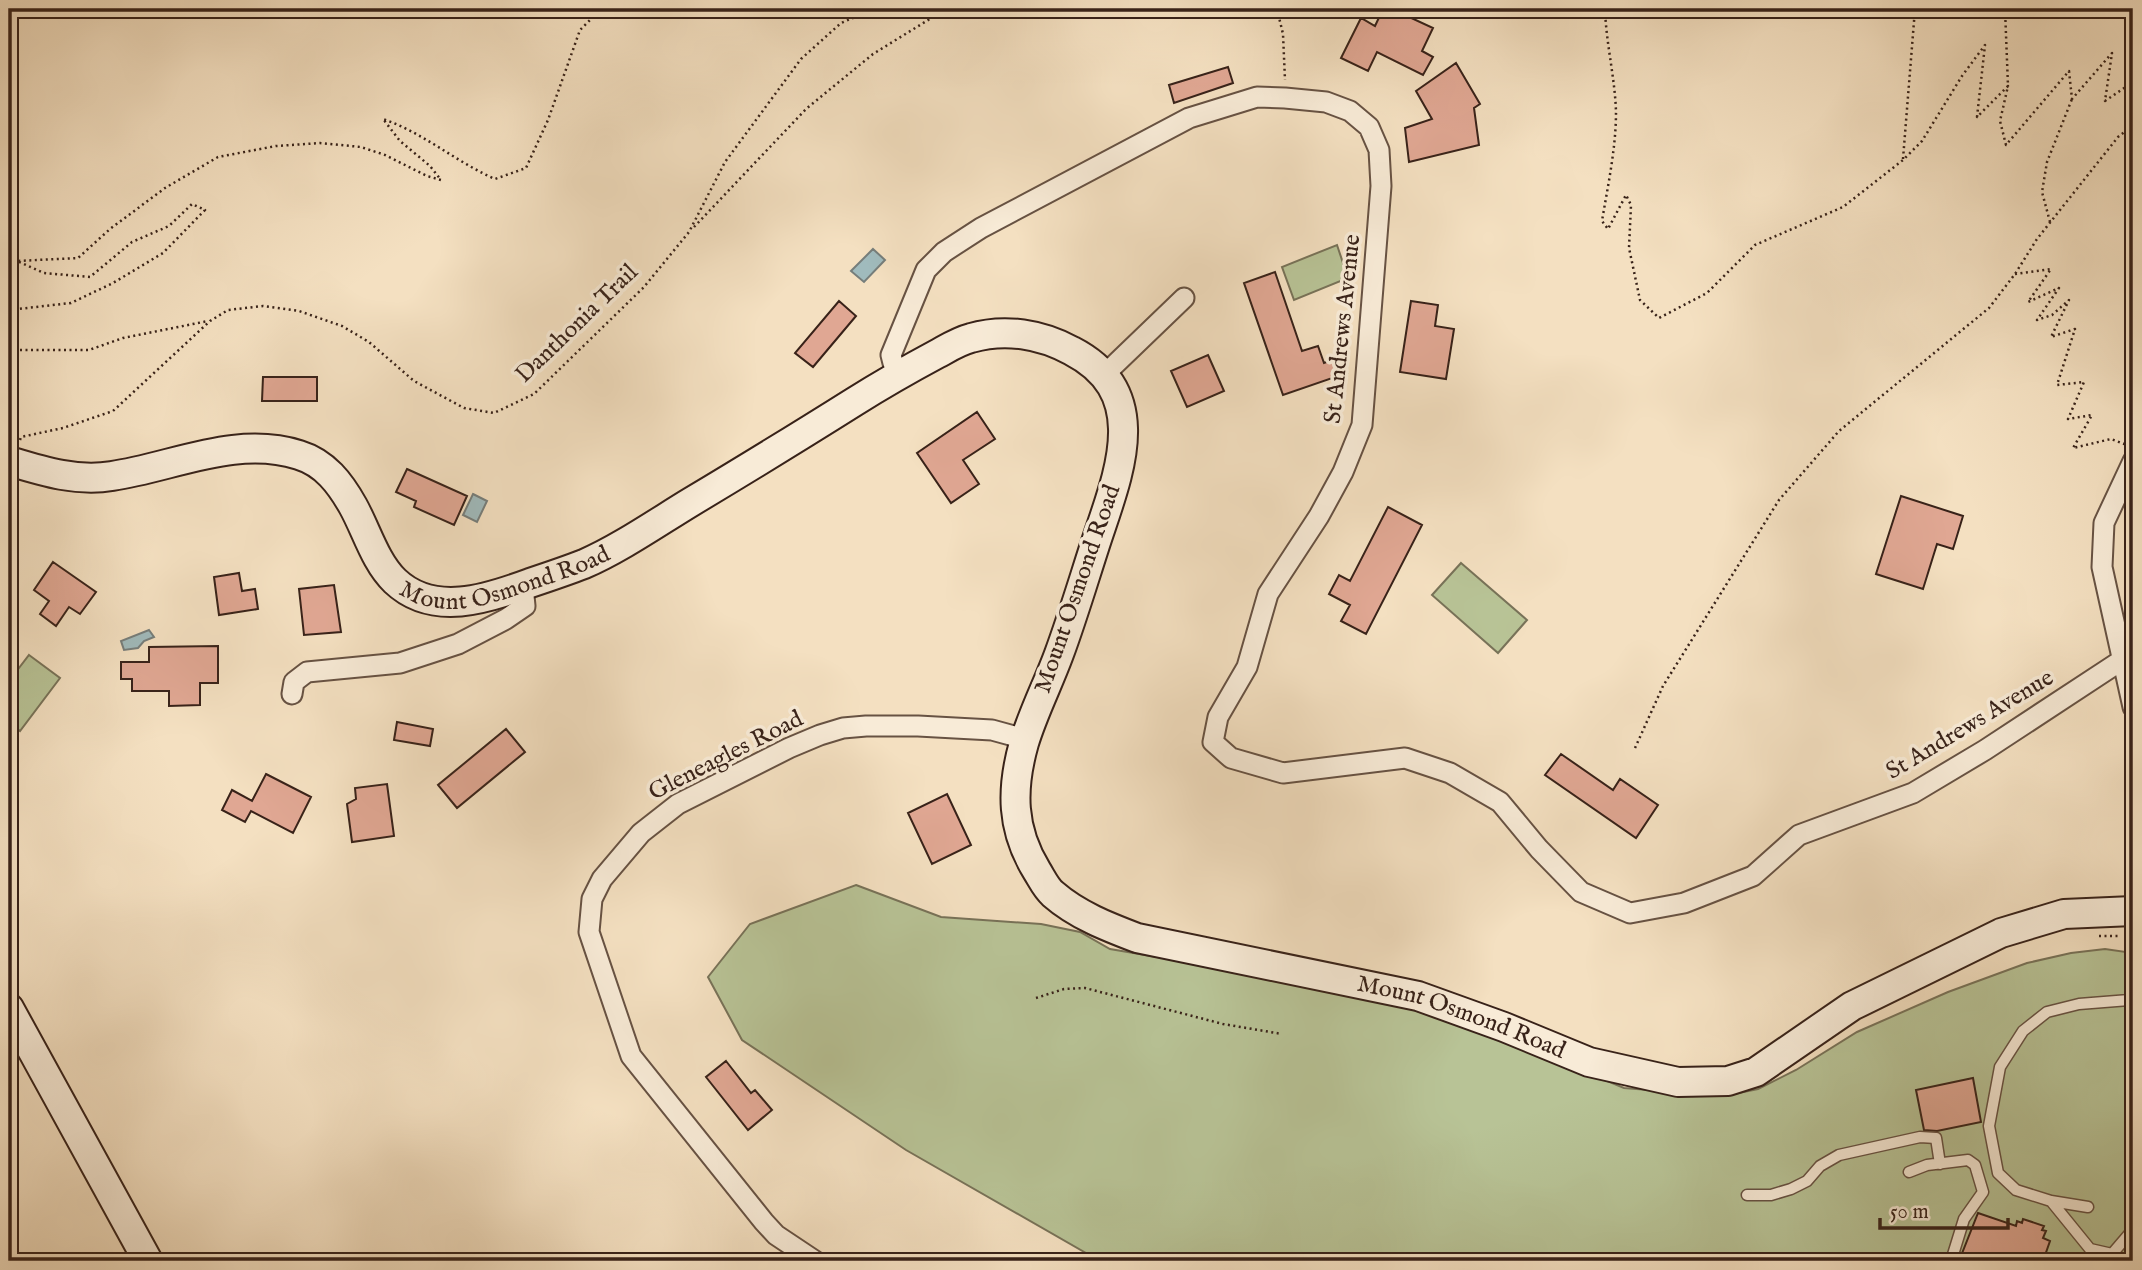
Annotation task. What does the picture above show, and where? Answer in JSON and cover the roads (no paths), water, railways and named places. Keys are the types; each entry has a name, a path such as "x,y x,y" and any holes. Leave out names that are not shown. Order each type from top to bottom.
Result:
{"street":[{"name":"St Andrews Avenue","path":"900,374 891,355 926,270 944,253 981,228 1189,118 1257,97 1326,102 1350,111 1369,127 1379,150 1381,186 1363,425 1320,516 1268,594 1247,667 1218,718 1213,742 1231,758 1283,773 1405,758 1450,773 1500,802 1539,849 1581,892 1630,913 1684,903 1753,876 1799,835 1913,793 1985,750 2122,660"},
{"path":"1105,374 1184,298"},
{"name":"Mount Osmond Road","path":"9,461 57,475 109,477 212,453 238,450 261,449 300,455 322,466 341,485 394,580 426,599 455,602 499,594 586,563 674,513 900,374 964,339 997,333 1041,337 1075,352 1105,374 1117,395 1123,420 1122,452 1118,473 1060,651 1025,739 1017,774 1014,805 1017,829 1026,853 1050,892 1105,926 1137,938 1418,996 1589,1062 1678,1082 1728,1081 1756,1072 1852,1006 2001,933 2064,914 2130,923"},
{"path":"2133,461 2104,523 2102,567 2133,707"},
{"path":"292,694 294,682 307,672 400,663 458,644 525,606 523,586"},
{"name":"Gleneagles Road","path":"815,1261 776,1235 764,1222 631,1056 589,932 592,899 615,861 652,822 678,804 820,735 843,728 918,726 992,730 1025,739"},
{"path":"9,1008 148,1261"}],"lane":[{"path":"2088,1207 2051,1201 2017,1190 1998,1173 1989,1126 2000,1067 2023,1031 2047,1012 2079,1004 2129,1000 2133,992"},
{"path":"1747,1195 1771,1195 1791,1189 1807,1181 1820,1166 1839,1155 1920,1137 1936,1138 1940,1164"},
{"path":"1909,1172 1968,1160 1976,1165 1983,1192 1964,1219 1951,1261"},
{"path":"2051,1201 2090,1249 2112,1254 2130,1233 2133,1224"}],"water":[{"path":"873,249 885,260 864,282 851,271"},
{"path":"473,494 487,501 477,522 463,515"},
{"path":"149,630 154,637 144,641 138,648 124,650 121,641"}]}
